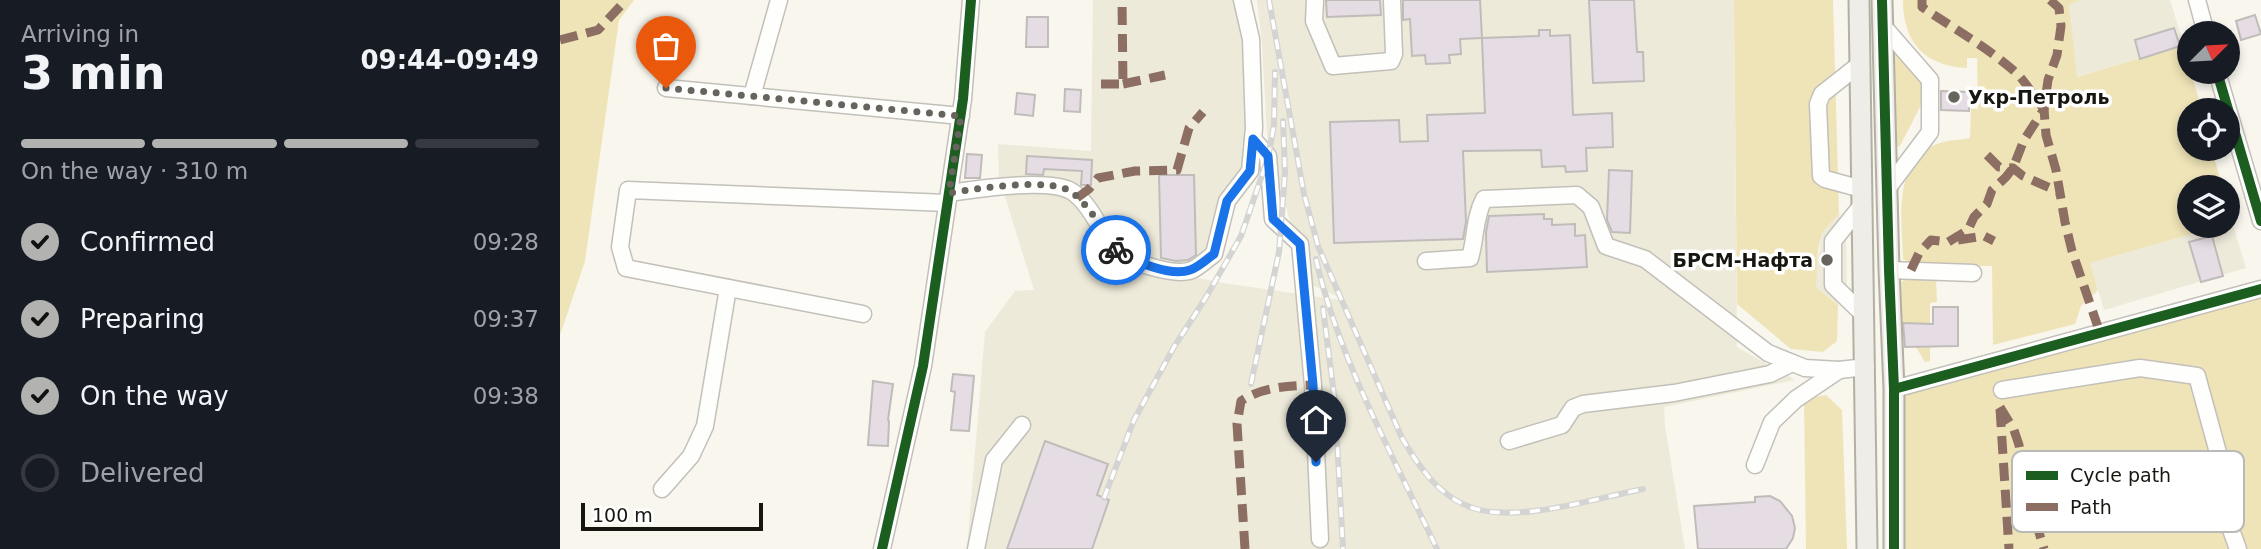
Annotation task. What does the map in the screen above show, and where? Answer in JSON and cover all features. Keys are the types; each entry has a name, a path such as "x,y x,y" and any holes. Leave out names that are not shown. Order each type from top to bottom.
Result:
{"main road":[{"path":"1858,0 1867,549"},
{"path":"1882,0 1894,389 1894,549"}],"street":[{"path":"752,96 779,0"},
{"path":"882,549 923,366 961,116 971,0"},
{"path":"863,314 626,268 620,247 628,190 948,198 1000,185 1054,186 1071,191 1094,216 1116,250 1132,261 1176,272 1191,270 1214,254 1227,201 1250,171 1253,139 1251,39 1242,0"},
{"path":"1315,0 1314,21 1333,66 1391,61 1394,54 1392,0"},
{"path":"2197,0 2203,21"},
{"path":"1883,26 1930,80 1930,132 1886,189"},
{"path":"1860,64 1822,94 1818,117 1821,176 1862,197 1833,241 1833,285 1864,316"},
{"path":"2221,84 2261,221"},
{"path":"666,88 961,116"},
{"path":"1253,139 1268,156 1273,219 1300,244 1313,385 1320,539"},
{"path":"1426,261 1470,258 1477,212 1484,199 1577,195 1591,207 1606,246 1645,259 1768,353 1805,368 1866,368"},
{"path":"1889,270 1973,273"},
{"path":"662,489 691,456 705,426 728,288"},
{"path":"1894,389 2261,289"},
{"path":"1510,441 1562,425 1573,408 1583,404 1686,391 1770,374 1792,363"},
{"path":"2003,390 2140,368 2197,376 2218,451"},
{"path":"1755,466 1772,422 1796,399 1839,370"},
{"path":"976,549 994,460 1022,425"},
{"path":"2232,532 2238,549"}],"shaded area":[{"path":"560,0 634,0 619,20 585,261 560,335"},
{"path":"1093,0 1237,0 1246,36 1247,136 1242,175 1210,253 1190,268 1132,257 1072,189 999,182 998,144 1091,151"},
{"path":"1257,0 1734,0 1737,347 1795,380 1664,407 1685,549 967,549 985,332 1015,291 1034,290 1002,187 1072,196 1120,262 1223,283 1347,301 1306,282 1267,135"},
{"path":"1734,0 1833,0 1839,214 1822,233 1816,287 1838,305 1837,341 1823,352 1791,349 1737,304"},
{"path":"1903,0 2080,0 2069,5 2077,77 2177,47 2177,84 2194,84 2199,98 2177,98 2177,161 2215,161 2219,175 2177,175 2178,238 2090,263 2098,290 2081,306 2075,324 1993,345 1992,266 1914,265 1903,259 1901,211 1906,178 1913,164 1923,152 1937,144 1970,138 1971,109 1978,109 1977,58 1967,58 1967,68 1939,63 1928,57 1912,40 1904,15"},
{"path":"2080,0 2170,0 2177,22 2177,47 2076,77 2069,5"},
{"path":"1893,47 1923,86 1923,101 1900,146 1895,148 1892,146"},
{"path":"1839,214 1846,222 1847,296 1838,305 1816,287 1816,273 1822,233"},
{"path":"2178,238 2237,238 2246,268 2104,310 2090,263"},
{"path":"1907,278 1936,278 1937,302 1930,303 1930,361 1925,362 1916,347 1916,324 1898,322 1901,282"},
{"path":"2261,294 2261,549 1904,549 1901,402 1921,387"},
{"path":"1826,395 1842,410 1847,549 1806,549 1804,399"}],"building":[{"path":"1326,0 1380,0 1381,15 1327,17"},
{"path":"1403,0 1480,0 1482,38 1460,39 1461,54 1449,55 1450,63 1426,64 1425,55 1412,56 1410,19 1403,20"},
{"path":"1589,0 1634,0 1637,52 1643,52 1644,81 1593,83"},
{"path":"2255,15 2261,34 2241,40 2240,21 2236,21"},
{"path":"1027,17 1048,17 1048,47 1026,47"},
{"path":"2174,28 2177,47 2140,59 2135,40"},
{"path":"1539,30 1550,30 1550,36 1570,35 1573,115 1612,113 1613,147 1586,148 1587,171 1566,172 1565,166 1542,167 1541,150 1463,151 1466,222 1463,239 1334,243 1330,122 1399,120 1400,142 1428,141 1427,115 1485,113 1482,38 1539,36"},
{"path":"1065,89 1081,90 1080,112 1064,111"},
{"path":"1941,91 1970,92 1969,111 1941,110"},
{"path":"1017,93 1035,95 1033,116 1015,114"},
{"path":"967,154 982,155 980,178 965,178"},
{"path":"1027,156 1092,160 1091,185 1081,185 1082,171 1044,169 1043,175 1026,174"},
{"path":"1609,170 1632,171 1630,233 1612,232 1607,220"},
{"path":"1159,175 1194,175 1196,255 1188,260 1161,258"},
{"path":"1544,214 1544,219 1552,219 1552,225 1575,224 1575,236 1585,235 1587,267 1487,272 1486,232 1489,216"},
{"path":"2213,238 2223,276 2201,282 2189,242"},
{"path":"1933,307 1958,307 1958,346 1905,347 1903,323 1933,324"},
{"path":"953,374 974,376 969,431 951,430 955,392 951,391"},
{"path":"873,381 893,384 888,446 868,445"},
{"path":"1045,441 1108,464 1097,495 1109,500 1092,549 1007,549"},
{"path":"1770,496 1780,501 1792,516 1795,528 1793,538 1786,549 1698,549 1694,506 1755,502 1755,497"}],"railway":[{"path":"1269,0 1304,194 1318,246 1402,438 1415,460 1431,480 1450,496 1473,508 1491,512 1512,513 1558,508 1643,489"},
{"path":"1104,498 1134,420 1174,347 1241,236 1268,158 1274,125 1275,72"},
{"path":"1251,384 1279,252 1285,172 1283,121"},
{"path":"1316,259 1338,333 1353,370 1437,549"},
{"path":"1323,308 1335,403 1343,549"}],"marked path":[{"path":"560,40 598,30 626,0"},
{"path":"1101,84 1123,84 1122,0"},
{"path":"1911,270 1919,253 1931,240 1948,242 1968,230 1974,217 1987,204 1992,190 2013,168 2024,140 2044,109 2013,70 1922,7 1922,0"},
{"path":"2050,0 2059,8 2061,26 2044,109 2046,135 2056,170 2072,251 2100,333"},
{"path":"1123,84 1165,75"},
{"path":"1077,198 1098,178 1135,171 1177,170 1189,128 1203,112"},
{"path":"1987,155 1999,167 2013,168 2023,176 2059,192"},
{"path":"1958,240 1984,236 1994,241"},
{"path":"1245,549 1237,424 1241,401 1266,390 1313,385"},
{"path":"2000,407 2014,430 2020,451"},
{"path":"2000,409 2009,549"},
{"path":"2039,532 2044,549"}],"cycle path":[{"path":"882,549 923,366 963,99 971,0"},
{"path":"1882,0 1894,389 1894,549"},
{"path":"2221,84 2261,221"},
{"path":"1894,389 2261,289"}],"way so far":[{"path":"666,88 961,116 949,193 1000,185 1054,186 1071,191 1094,216 1116,250"}],"place":[{"name":"Укр-Петроль","path":"1954,97"},
{"name":"БРСМ-Нафта","path":"1827,260"}],"route":[{"path":"1116,250 1132,261 1176,272 1191,270 1214,254 1227,201 1250,171 1253,139 1268,156 1273,219 1300,244 1313,385 1316,462"}]}
